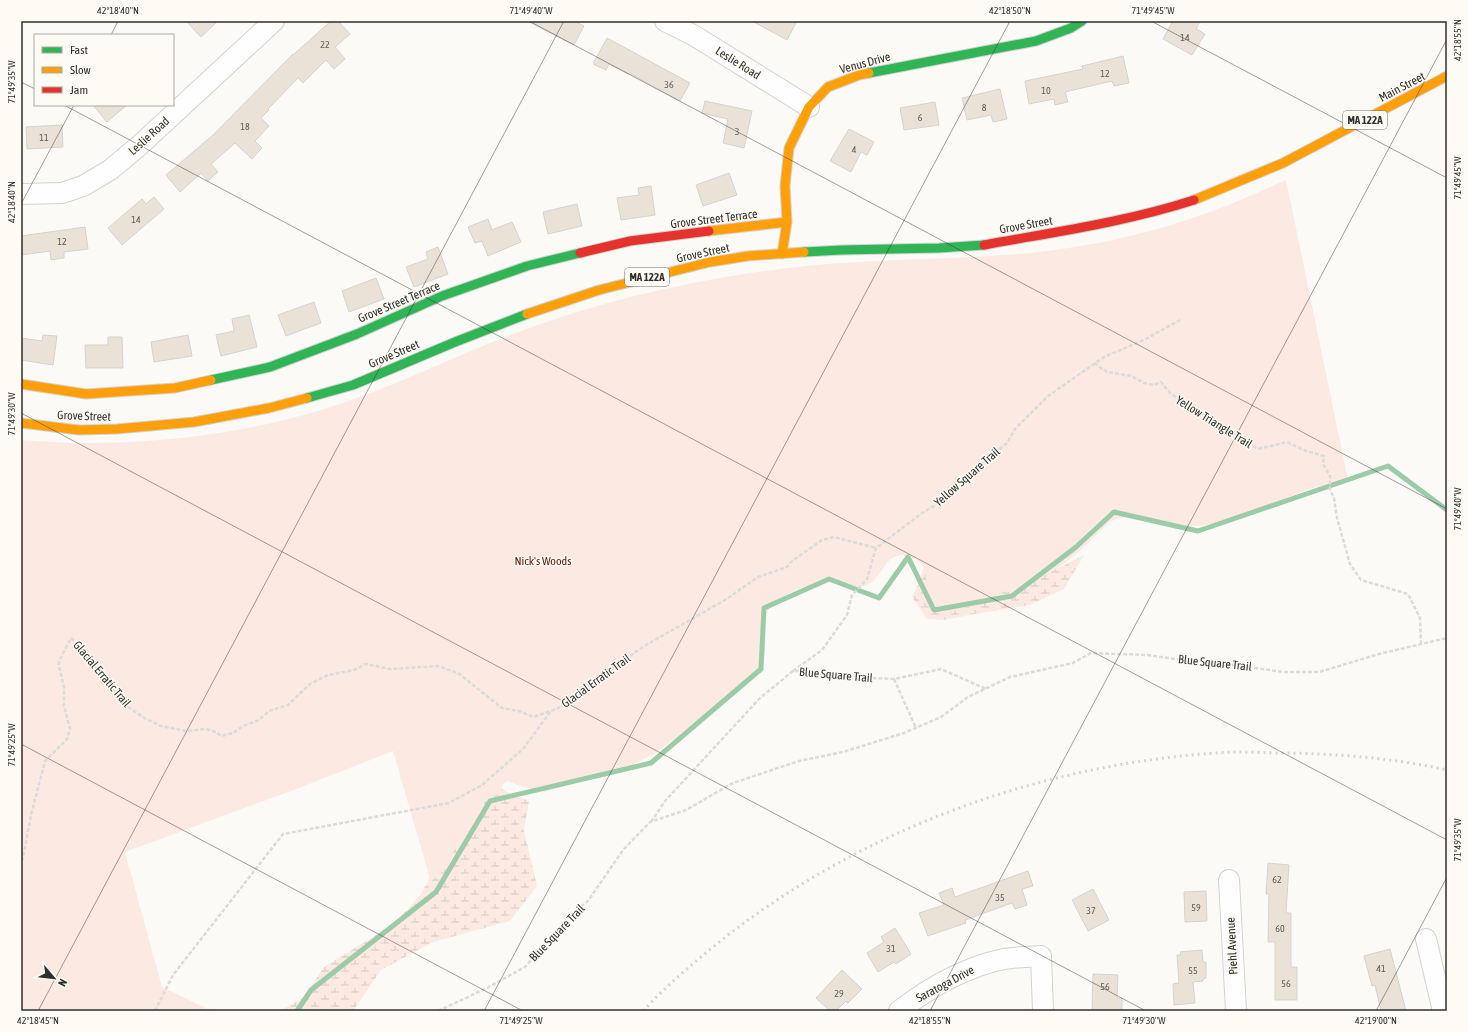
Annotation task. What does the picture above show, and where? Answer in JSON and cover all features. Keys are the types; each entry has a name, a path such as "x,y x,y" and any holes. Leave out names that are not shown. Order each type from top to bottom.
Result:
{"main road":[{"name":"Venus Drive","path":"782,254 787,222 785,186 790,148 809,107 828,87 859,75 1036,41 1071,28 1082,21"},
{"name":"Main Street","path":"1283,163 1447,76"},
{"name":"Grove Street","path":"21,423 79,430 133,428 194,422 269,408 353,385 384,370 526,314 599,290 710,262 748,256 862,249 977,246 1022,239 1128,219 1163,210 1232,185 1283,163"},
{"name":"Grove Street Terrace","path":"21,384 86,394 175,388 270,367 357,334 442,296 527,266 630,242 787,222"}],"street":[{"name":"Leslie Road","path":"21,194 62,192 83,186 110,170 140,145 274,21"},
{"name":"Leslie Road","path":"665,21 698,28 809,107"},
{"name":"Piehl Avenue","path":"1229,880 1236,1011"},
{"path":"1426,939 1443,1011"},
{"name":"Saratoga Drive","path":"899,1011 925,992 976,966 1005,959 1041,956 1043,1011"}],"path":[{"name":"Yellow Square Trail","path":"876,548 922,513 936,505 959,482 1007,443 1015,429 1048,396 1094,363 1160,332 1180,320"},
{"name":"Yellow Triangle Trail","path":"1094,363 1107,372 1131,376 1149,384 1154,385 1161,382 1169,392 1190,408 1206,415 1220,427 1234,433 1258,449 1287,442 1306,451 1324,456 1323,464 1330,476 1330,490 1334,498 1337,518 1350,564 1361,580 1408,594 1420,618 1421,644"},
{"name":"Glacial Erratic Trail","path":"21,861 24,858 30,815 45,761 67,739 70,729 64,706 64,687 59,662 71,638 77,643 89,661 108,681 125,705 146,719 162,726 186,732 206,729 216,732 221,736 233,733 243,726 259,720 270,712 288,705 310,684 328,675 354,670 366,664 390,669 438,666 458,672 502,708 519,711 533,717 557,709 641,648 725,600 758,577 787,567 792,561 822,540 834,537 876,548"},
{"path":"793,671 822,650 846,615 852,595 867,579 876,548"},
{"name":"Blue Square Trail","path":"650,822 686,810 732,783 799,761 843,752 904,733 941,717 968,697 1010,677 1072,663 1091,654 1148,655 1283,672 1319,672 1380,654 1447,638"},
{"name":"Blue Square Trail","path":"438,1011 486,989 525,967 570,916 588,900 623,850 650,822 665,801 760,698 793,671 809,671 832,676 894,679 941,669 986,689"},
{"path":"894,679 916,728"},
{"path":"155,1011 173,975 283,834 449,803 482,785 523,749 551,711"}],"green space":[{"name":"Nick's Woods","path":"1286,180 1348,480 1308,489 1246,515 1210,524 1174,527 1129,517 1116,519 1106,525 1074,556 1062,565 1024,584 956,610 944,610 931,602 928,595 923,566 919,561 902,555 889,560 876,578 871,583 864,586 834,582 817,584 793,592 774,603 768,611 763,626 765,652 763,661 749,680 656,753 626,768 545,792 520,786 508,781 504,783 498,794 484,802 481,815 473,827 464,835 445,866 431,882 393,751 299,788 125,852 162,987 212,1011 21,1011 21,440 73,443 109,443 194,436 251,427 307,414 354,399 399,382 513,334 610,302 659,290 749,273 793,267 837,263 967,258 1021,254 1094,244 1151,231 1189,219 1226,206"},
{"path":"1084,555 1064,589 1030,605 945,620 927,619 912,597 919,583 924,566 1039,574 1061,567"},
{"path":"500,788 529,801 524,830 537,886 510,921 433,942 381,970 353,1011 280,1011 303,998 324,967 394,924 421,894 438,862 479,807"}],"building":[{"path":"186,21 218,21 201,37"},
{"path":"331,21 338,21 350,34 335,47 345,59 334,69 326,60 303,83 298,78 268,109 269,110 261,118 269,126 255,141 262,148 252,159 235,143 211,164 218,172 208,181 201,173 180,192 166,175 213,135 293,54"},
{"path":"527,21 574,21 584,26 574,45"},
{"path":"752,21 797,21 787,40"},
{"path":"1173,21 1200,21 1196,29 1205,34 1192,55 1163,39"},
{"path":"607,38 690,83 680,101 629,73 628,74 609,64 606,70 593,64"},
{"path":"1123,56 1129,83 1114,86 1112,81 1065,92 1068,102 1055,105 1054,99 1029,104 1025,81 1083,69 1082,66"},
{"path":"1000,89 1007,119 993,122 991,115 967,120 962,98"},
{"path":"705,101 752,111 744,148 723,143 728,119 702,113"},
{"path":"935,102 939,125 904,130 900,108"},
{"path":"94,106 126,106 107,122"},
{"path":"62,125 63,147 27,149 26,127"},
{"path":"849,129 874,142 867,155 861,152 851,172 830,161"},
{"path":"729,173 737,195 703,206 696,185"},
{"path":"651,186 655,215 621,220 617,198 639,195 638,188"},
{"path":"154,197 164,209 122,245 108,228 142,199 146,204"},
{"path":"577,204 582,226 548,234 543,212"},
{"path":"488,219 492,230 512,222 521,242 488,256 482,241 475,243 468,227"},
{"path":"85,227 88,249 64,252 64,258 51,260 50,251 21,255 21,236"},
{"path":"438,247 448,274 414,287 406,267 428,259 426,252"},
{"path":"376,278 384,299 349,312 342,291"},
{"path":"314,302 321,323 286,336 278,315"},
{"path":"249,315 257,347 221,356 216,335 234,331 232,319"},
{"path":"43,335 57,336 53,365 21,360 21,338 42,341"},
{"path":"188,335 192,356 154,362 151,342"},
{"path":"108,337 122,337 123,368 86,368 85,345 108,345"},
{"path":"1268,863 1289,865 1286,913 1291,913 1291,967 1297,967 1297,1000 1275,1000 1275,942 1268,942 1269,894 1266,894"},
{"path":"1028,871 1033,886 1022,889 1027,905 1015,909 1012,903 965,920 966,923 928,936 919,913 944,905 939,893 952,888 955,897"},
{"path":"1093,889 1109,920 1088,931 1072,900"},
{"path":"1206,891 1207,921 1185,922 1184,892"},
{"path":"895,928 911,954 896,964 894,962 878,972 867,953 884,942 881,937"},
{"path":"1390,949 1406,1011 1381,1011 1375,985 1372,986 1364,956"},
{"path":"1202,950 1203,962 1206,962 1206,978 1203,979 1203,981 1193,982 1195,1003 1174,1005 1173,984 1179,983 1177,955 1181,955 1180,952"},
{"path":"842,970 862,989 848,1003 846,1001 836,1011 830,1011 816,998"},
{"path":"1093,974 1118,975 1117,998 1122,998 1122,1011 1092,1011"}],"waterway":[{"path":"297,1011 311,990 436,892 490,801 651,763 761,669 764,608 829,579 879,598 908,557 934,610 1012,596 1076,547 1114,512 1198,531 1388,466 1447,510"}],"railway":[{"path":"643,1011 684,972 728,935 784,896 842,861 903,831 967,805 1032,785 1098,769 1165,758 1233,752 1347,756 1407,762 1447,770"}],"traffic: fast":[{"path":"869,73 1036,41 1071,28 1082,21"},
{"path":"804,252 939,248 984,245"},
{"path":"211,380 270,367 357,334 442,296 527,266 580,253"},
{"path":"307,398 353,385 455,342 527,314"}],"traffic: slow":[{"path":"782,254 787,222 785,186 789,148 809,107 828,87 859,75 869,73"},
{"path":"1194,200 1283,163 1447,76"},
{"path":"709,231 787,222"},
{"path":"527,314 599,290 710,262 748,256 804,252"},
{"path":"21,384 86,394 175,388 211,380"},
{"path":"21,423 79,430 117,429 194,422 269,408 307,398"}],"traffic: jam":[{"path":"984,245 1116,220 1168,208 1194,200"},
{"path":"580,253 630,241 709,231"}]}
